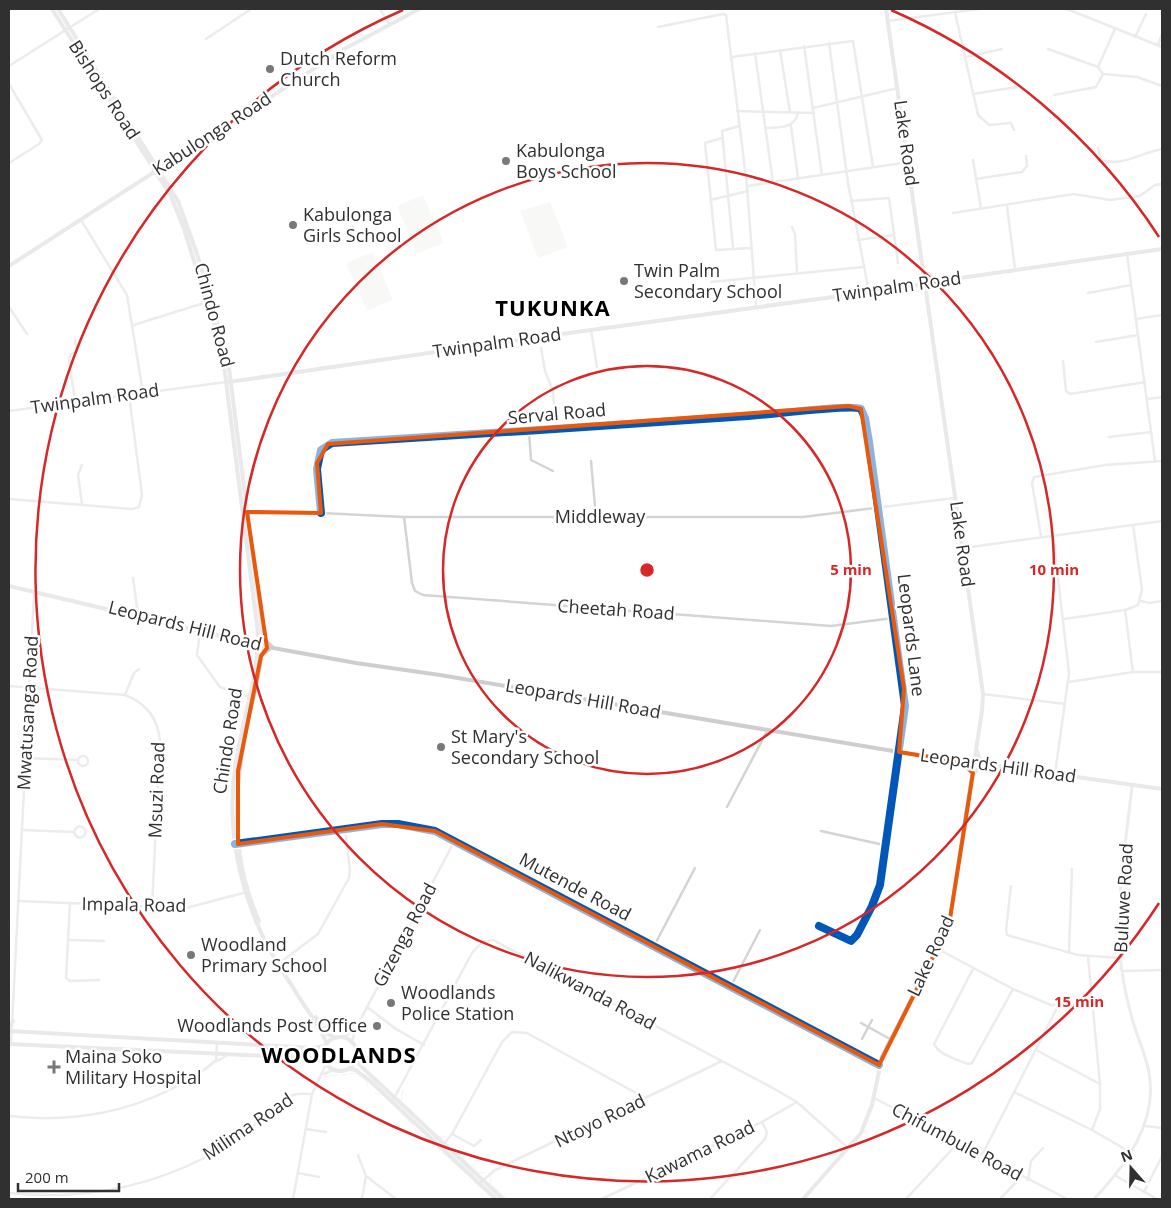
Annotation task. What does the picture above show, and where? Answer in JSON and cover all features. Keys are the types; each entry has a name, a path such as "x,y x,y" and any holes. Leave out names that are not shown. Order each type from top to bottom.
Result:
{"main road":[{"name":"Bishops Road","path":"52,9 67,28 157,169"},
{"name":"Bishops Road","path":"58,9 67,28"},
{"name":"Kabulonga Road","path":"9,266 346,48 419,9"},
{"name":"Lake Road","path":"803,1199 850,1149 864,1127 874,1098 879,1065 890,1039 938,949 948,925 977,747 983,694 925,272 886,9"},
{"name":"Chindo Road","path":"157,169 178,201 210,301 222,350 263,637 234,781 236,844 247,892 260,930 319,1027 326,1045"},
{"name":"Twinpalm Road","path":"228,382 913,286 939,280 1162,249"},
{"path":"925,272 931,278 939,280"},
{"path":"913,286 922,289 928,295"},
{"name":"Chindo Road","path":"245,512 260,645"},
{"name":"Leopards Hill Road","path":"9,586 260,645 961,762 1162,789"},
{"path":"248,642 256,637 258,633"},
{"path":"248,642 253,644 259,655 272,647 263,637"},
{"path":"961,762 968,766 972,776 979,768 987,765 979,758 977,747"},
{"path":"961,762 971,759 975,753"},
{"name":"Chindo Road","path":"279,964 324,1030 336,1038"},
{"path":"13,1021 10,1030 313,1048 326,1045 336,1038 342,1038 352,1043 362,1067 394,1100 442,1146 503,1199"},
{"path":"10,1044 312,1058 326,1063 334,1070 348,1069 361,1073 394,1100"},
{"path":"326,1045 324,1052 326,1063"},
{"path":"348,1069 353,1065 357,1055"},
{"path":"481,1181 496,1199"}],"street":[{"path":"9,66 99,9"},
{"path":"206,39 250,9"},
{"path":"380,9 389,24"},
{"path":"888,20 979,9"},
{"path":"1067,9 1162,47"},
{"path":"955,12 973,94 982,120 996,125 1009,122 1014,130"},
{"path":"658,27 669,23 725,14 748,186 756,307"},
{"path":"1134,37 1146,14"},
{"path":"1098,67 1115,29"},
{"path":"1158,46 1162,34"},
{"path":"731,57 850,40 854,42 873,167"},
{"path":"829,43 851,201 869,292"},
{"path":"804,46 822,175"},
{"path":"965,57 1002,49"},
{"path":"1048,49 1098,67 1103,74"},
{"path":"780,50 790,112"},
{"path":"755,53 773,182"},
{"path":"1103,74 1137,76 1162,86"},
{"path":"1054,95 1096,87 1103,74"},
{"path":"9,84 42,140 9,164"},
{"path":"973,94 1017,87"},
{"path":"813,108 861,95 898,88"},
{"path":"738,111 814,113"},
{"path":"766,128 791,126 795,122 798,113"},
{"path":"733,248 722,138 723,129 739,126"},
{"path":"791,126 798,178"},
{"path":"722,138 705,143 716,250 751,248"},
{"path":"1098,148 1101,160 1107,162 1134,159 1147,151 1162,149"},
{"path":"976,179 1022,172 1027,166 1026,156"},
{"path":"973,160 981,209"},
{"path":"748,186 909,162"},
{"path":"953,213 1074,194 1110,200 1140,196 1155,185 1162,184"},
{"path":"710,200 748,191"},
{"path":"851,201 889,198 898,263"},
{"path":"1007,206 1015,269"},
{"path":"81,220 125,290 134,325 143,393"},
{"path":"792,227 795,234 797,273"},
{"path":"858,240 894,234"},
{"path":"1127,254 1155,461"},
{"path":"711,282 863,267"},
{"path":"1088,293 1131,285"},
{"path":"134,325 210,301"},
{"path":"9,307 26,334"},
{"path":"1136,319 1162,316"},
{"path":"591,330 597,367"},
{"path":"1096,342 1138,335"},
{"path":"75,340 78,350 69,359 75,402"},
{"path":"541,348 544,371 554,391 556,430"},
{"path":"1062,361 1066,387 1070,394 1145,382"},
{"name":"Twinpalm Road","path":"9,411 228,382"},
{"path":"9,499 132,509 141,504 129,394"},
{"path":"1148,399 1162,397"},
{"name":"Serval Road","path":"321,513 318,463 321,450 328,444 529,432 605,424 674,422 796,413 849,406 861,408"},
{"name":"Leopards Lane","path":"819,926 848,941 854,939 877,895 905,706 865,418 861,408"},
{"path":"529,432 532,460 553,471"},
{"path":"1109,437 1151,432"},
{"path":"591,461 596,517"},
{"path":"1040,536 1032,483 1034,477 1106,465 1162,461"},
{"path":"82,465 78,472 82,504"},
{"name":"Middleway","path":"245,512 404,517 803,517 956,498"},
{"name":"Cheetah Road","path":"404,517 412,583 415,591 423,595 831,626 893,618"},
{"path":"962,548 1162,521"},
{"path":"1063,619 1134,608 1141,601 1142,590 1133,525"},
{"path":"1053,535 1069,682 1055,774"},
{"path":"133,578 138,615"},
{"name":"Mwatusanga Road","path":"13,1021 34,591"},
{"path":"1141,601 1149,603 1162,601"},
{"path":"1125,610 1134,672"},
{"path":"200,630 197,655 218,685 251,698"},
{"path":"125,695 134,673 139,670"},
{"path":"1069,682 1134,672 1162,672"},
{"name":"Msuzi Road","path":"9,686 125,695 141,703 149,712 160,736 152,907"},
{"path":"983,694 1065,704"},
{"path":"727,807 767,731"},
{"path":"26,758 78,760 83,756 88,761 86,765 82,766 78,760"},
{"name":"Buluwe Road","path":"1094,1199 1116,1176 1131,1153 1145,1126 1150,1104 1150,1081 1133,1022 1120,958 1120,902 1132,786"},
{"name":"Mutende Road","path":"236,844 345,829 398,824 424,828 455,840 879,1065"},
{"path":"22,830 74,832 79,827 84,829 85,832 84,836 78,838 74,832"},
{"path":"279,964 318,934 349,878 350,870 345,829"},
{"path":"821,831 884,844"},
{"name":"Gizenga Road","path":"352,1043 355,1030 455,840"},
{"path":"654,946 695,868"},
{"path":"1069,952 1072,869"},
{"path":"1011,886 1007,935 1088,956 1120,958"},
{"name":"Impala Road","path":"19,900 152,907 192,907 247,892"},
{"path":"70,903 67,980 99,980"},
{"path":"730,986 760,930"},
{"path":"68,940 104,941"},
{"name":"Nalikwanda Road","path":"394,1100 425,1045 472,953 482,942 493,940 797,1102 850,1149"},
{"path":"938,949 973,969 1058,1006 1093,1005"},
{"path":"1088,956 1100,1084 1100,1109 1092,1130"},
{"path":"973,969 934,1044 936,1049 951,1057 968,1064 972,1063 1013,988"},
{"path":"1123,972 1162,970"},
{"path":"982,1155 1058,1006"},
{"path":"367,1007 396,1029 425,1045"},
{"path":"862,1039 872,1020"},
{"path":"860,1023 890,1039"},
{"path":"10,1030 10,1044"},
{"path":"342,1038 355,1030"},
{"path":"442,1146 452,1134 502,1042 512,1032 527,1033 645,1098"},
{"path":"213,1063 217,1041"},
{"path":"1036,1050 1100,1084"},
{"path":"9,1116 64,1118 103,1113 156,1097 183,1083 213,1063 232,1054"},
{"name":"Ntoyo Road","path":"481,1181 495,1170 722,1061"},
{"path":"293,1199 312,1094 323,1075 326,1063"},
{"path":"323,1075 334,1070"},
{"path":"1014,1092 1092,1130 1131,1153"},
{"name":"Milima Road","path":"9,1193 67,1196 118,1189 153,1179 190,1165 219,1150 248,1130 290,1096 312,1094"},
{"name":"Chifumbule Road","path":"874,1098 1067,1199"},
{"name":"Kawama Road","path":"602,1199 762,1122 797,1102"},
{"path":"710,1199 765,1139 767,1132 762,1122"},
{"path":"1145,1126 1162,1128"},
{"path":"306,1129 326,1132"},
{"path":"452,1134 474,1146 481,1140"},
{"path":"906,1199 958,1143"},
{"path":"1028,1180 1031,1161 1043,1148"},
{"path":"358,1155 366,1176 362,1199"},
{"path":"1144,1192 1162,1156"},
{"path":"298,1173 319,1176"},
{"path":"366,1176 396,1199"},
{"path":"1000,1199 1021,1176"},
{"path":"1116,1176 1157,1199"}],"highlighted area":[{"path":"849,406 861,409 904,689 899,752 961,762 973,773 949,925 879,1065 435,831 382,824 238,844 238,771 261,656 267,648 247,512 321,513 317,463 328,444"}],"shaded area":[{"path":"423,195 444,243 417,254 397,206"},
{"path":"550,202 568,247 538,258 520,211"},
{"path":"373,252 393,300 367,311 346,263"}],"waterway":[{"path":"341,1075 356,1073 367,1082 367,1086"},
{"path":"324,1077 337,1075"},
{"path":"403,1089 401,1101 421,1120"},
{"path":"375,1093 380,1095"},
{"path":"399,1112 413,1125"},
{"path":"415,1128 425,1137"},
{"path":"435,1133 442,1138 446,1136"},
{"path":"426,1138 435,1146"},
{"path":"453,1141 453,1149 479,1173 484,1172"},
{"path":"437,1148 471,1178"},
{"path":"491,1177 490,1183 507,1199"},
{"path":"474,1182 494,1199"}],"cycle path":[{"path":"321,513 317,469 321,450 332,443 748,416 826,409 861,409 865,418 869,442 905,706 880,885 872,906 857,935 851,941 819,926"},
{"path":"235,844 382,824 398,824 435,831 879,1065"}],"place":[{"name":"Dutch Reform Church","path":"270,69"},
{"name":"Kabulonga Boys School","path":"506,161"},
{"name":"Kabulonga Girls School","path":"293,225"},
{"name":"Twin Palm Secondary School","path":"624,281"},
{"name":"St Mary's Secondary School","path":"441,747"},
{"name":"Woodland Primary School","path":"191,955"},
{"name":"Woodlands Police Station","path":"391,1003"},
{"name":"Woodlands Post Office","path":"377,1026"},
{"name":"Maina Soko Military Hospital","path":"54,1067"}],"district":[{"name":"TUKUNKA","path":"553,308"},
{"name":"WOODLANDS","path":"339,1055"}]}
